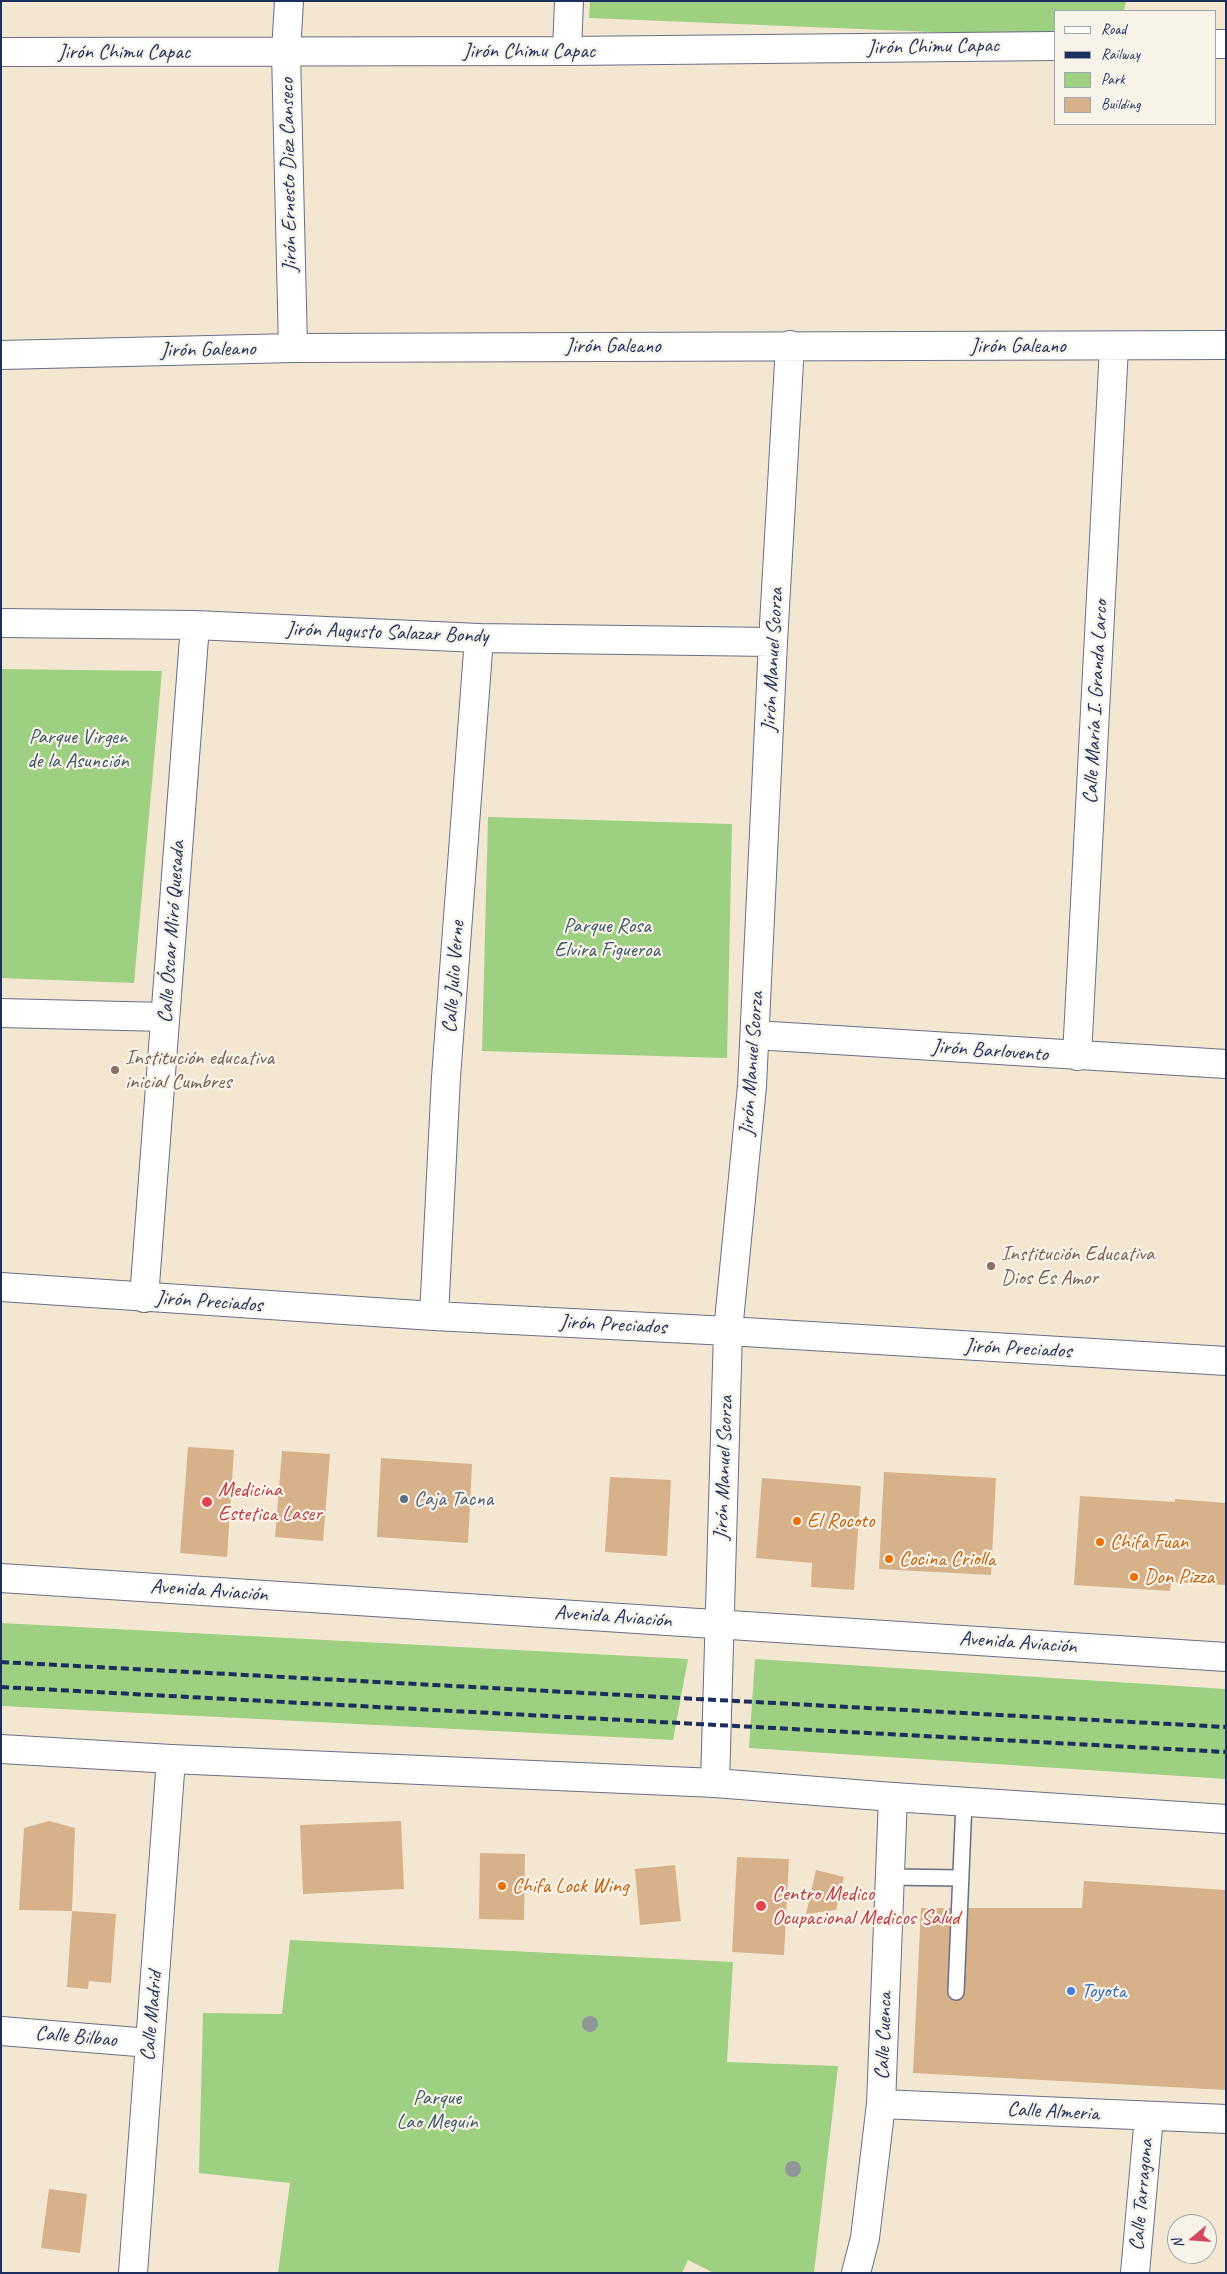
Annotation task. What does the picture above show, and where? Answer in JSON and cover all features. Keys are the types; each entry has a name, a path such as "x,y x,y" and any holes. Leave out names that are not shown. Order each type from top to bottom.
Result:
{"street":[{"name":"Jirón Ernesto Diez Canseco","path":"289,1 286,52 293,348"},
{"path":"567,51 569,1"},
{"name":"Jirón Chimu Capac","path":"1,52 567,51 1054,46"},
{"name":"Jirón Galeano","path":"1,355 293,348 790,345 1114,347 1226,345"},
{"name":"Jirón Manuel Scorza","path":"715,1783 728,1331 752,1086 773,642 790,345"},
{"name":"Calle María I. Granda Larco","path":"1078,1056 1114,347"},
{"name":"Jirón Augusto Salazar Bondy","path":"1,623 195,625 479,638 773,642"},
{"name":"Calle Óscar Miró Quesada","path":"144,1298 195,625"},
{"name":"Calle Julio Verne","path":"434,1316 446,1077 479,638"},
{"path":"1,1014 166,1018"},
{"name":"Jirón Barlovento","path":"755,1035 1226,1064"},
{"name":"Jirón Preciados","path":"1,1287 434,1316 728,1331 1226,1361"},
{"name":"Avenida Aviación","path":"1,1578 1226,1657"},
{"path":"1,1749 172,1759 715,1783 1226,1819"},
{"name":"Calle Madrid","path":"133,2273 172,1759"},
{"name":"Calle Cuenca","path":"856,2273 866,2238 881,2104 893,1797"},
{"name":"Calle Bilbao","path":"1,2031 150,2043"},
{"name":"Calle Almeria","path":"881,2104 1226,2119"},
{"name":"Calle Tarragona","path":"1135,2273 1149,2116"}],"lane":[{"path":"956,1992 964,1802"},
{"path":"889,1877 961,1878"}],"green space":[{"path":"590,1 1126,1 1124,10 1054,10 1054,37 589,18"},
{"name":"Parque Virgen de la Asunción","path":"1,669 162,671 134,983 1,978"},
{"name":"Parque Rosa Elvira Figueroa","path":"488,817 732,824 727,1058 482,1051"},
{"path":"1,1623 688,1659 673,1740 1,1706"},
{"path":"755,1659 1226,1689 1226,1779 749,1748"},
{"name":"Parque Lao Meguín","path":"290,1940 733,1962 727,2062 838,2066 814,2273 714,2273 688,2260 682,2273 278,2273 290,2183 199,2173 203,2013 282,2014"}],"building":[{"name":"Medicina Estetica Laser","path":"188,1447 234,1450 227,1557 180,1553"},
{"path":"282,1451 330,1454 323,1541 275,1537"},
{"path":"381,1458 472,1464 468,1543 377,1537"},
{"path":"884,1472 996,1478 991,1575 879,1569"},
{"path":"610,1477 671,1480 667,1556 605,1552"},
{"name":"El Rocoto","path":"762,1478 861,1486 854,1590 811,1587 812,1563 756,1558"},
{"path":"1080,1496 1175,1502 1175,1499 1226,1503 1226,1585 1171,1582 1170,1591 1074,1585"},
{"path":"49,1821 75,1828 72,1911 19,1910 24,1828"},
{"path":"401,1821 404,1889 303,1894 300,1825"},
{"name":"Chifa Lock Wing","path":"480,1853 525,1854 524,1920 479,1919"},
{"name":"Centro Medico Ocupacional Medicos Salud","path":"737,1857 789,1859 784,1955 732,1952"},
{"path":"675,1865 681,1921 640,1925 635,1869"},
{"path":"816,1870 844,1877 836,1910 806,1914"},
{"name":"Toyota","path":"1084,1881 1226,1890 1226,2090 913,2073 921,1908 1082,1908"},
{"path":"72,1911 116,1914 111,1983 89,1981 88,1989 67,1987"},
{"path":"49,2189 87,2194 80,2253 41,2248"}],"railway":[{"path":"1,1662 1226,1727"},
{"path":"1,1687 1226,1752"}],"place":[{"name":"Institución educativa inicial Cumbres","path":"115,1070"},
{"name":"Institución Educativa Dios Es Amor","path":"991,1266"},
{"name":"Caja Tacna","path":"404,1499"},
{"name":"Medicina Estetica Laser","path":"207,1502"},
{"name":"El Rocoto","path":"797,1521"},
{"name":"Chifa Fuan","path":"1100,1542"},
{"name":"Cocina Criolla","path":"889,1559"},
{"name":"Don Pizza","path":"1134,1577"},
{"name":"Chifa Lock Wing","path":"502,1886"},
{"name":"Centro Medico Ocupacional Medicos Salud","path":"761,1906"},
{"name":"Toyota","path":"1071,1991"}]}
